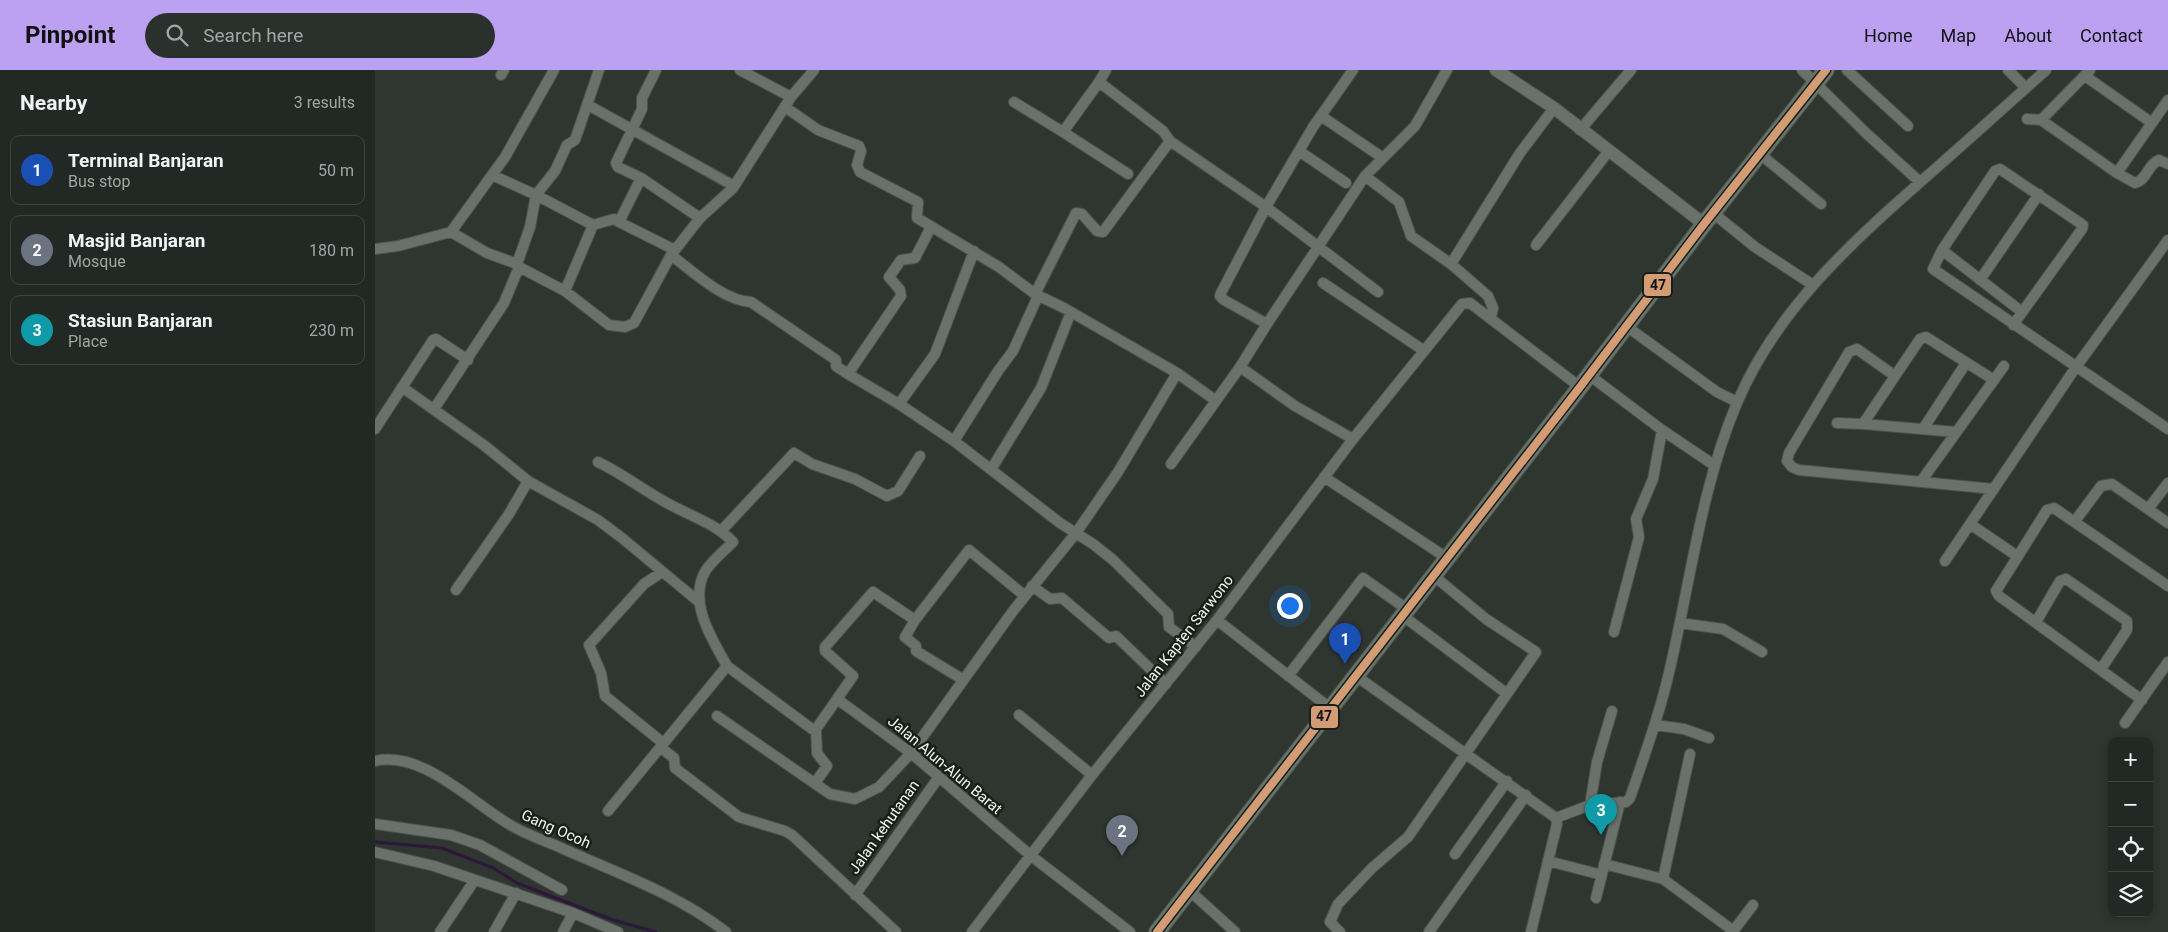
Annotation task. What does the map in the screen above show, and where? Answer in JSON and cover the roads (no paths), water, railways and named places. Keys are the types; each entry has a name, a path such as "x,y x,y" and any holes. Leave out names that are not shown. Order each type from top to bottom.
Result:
{"main road":[{"path":"1157,932 1584,382 1708,218 1821,76"}],"street":[{"path":"375,249 399,246 451,232 493,175 554,70"},
{"path":"434,409 504,302 530,227 536,195 555,171 567,146 575,140 599,70"},
{"path":"656,70 642,98 642,109 616,163 618,167 656,186 700,218"},
{"path":"740,70 791,96"},
{"path":"451,232 487,253 518,265 565,291 609,325 625,327 634,323 673,252 700,218 734,186 751,156 791,96 814,70"},
{"path":"1063,132 1106,70"},
{"path":"1267,324 1221,296 1266,207 1321,116 1353,70"},
{"path":"1171,464 1240,367 1267,324 1320,248 1365,176 1415,126 1447,70"},
{"path":"1497,70 1554,108 1608,152 1813,285"},
{"path":"1580,130 1631,70"},
{"path":"1802,70 1821,76 1867,134 1920,182"},
{"path":"1847,70 1908,126"},
{"path":"2008,70 2026,88"},
{"path":"1556,818 1589,805 1626,802 1629,798 1655,724 1680,623 1713,470 1737,402 1772,339 1813,285 1843,251 2046,70"},
{"path":"2041,120 2087,73 2152,123"},
{"path":"1099,82 1163,131 1170,141 1266,207 1378,292"},
{"path":"2117,173 2168,100"},
{"path":"1014,102 1128,174"},
{"path":"588,105 734,186"},
{"path":"785,107 818,130 861,148 857,165 860,172 918,202 920,206 916,217 975,251 1037,295 1071,312 1177,373 1215,400"},
{"path":"1451,264 1520,154 1554,108"},
{"path":"1321,116 1383,158"},
{"path":"2027,119 2041,120 2117,173 2135,183 2141,181 2155,162 2159,160 2168,164"},
{"path":"954,441 998,371 1013,351 1076,213 1082,214 1097,231 1103,232 1170,141"},
{"path":"1299,151 1346,183"},
{"path":"1536,245 1608,152"},
{"path":"1760,154 1821,204"},
{"path":"2013,325 2082,229 2080,223 2003,170 1998,169 1942,250 1933,269 2013,325 2168,429"},
{"path":"493,175 593,225 614,219 673,252 700,278 736,299 751,302 835,360 837,366 848,374 899,404 992,468 1060,523 1112,559 1168,614 1169,627 1196,648"},
{"path":"1365,176 1399,202 1411,236 1451,264 1488,296 1492,313 1584,382 1713,470"},
{"path":"619,222 641,178"},
{"path":"1980,280 2039,194"},
{"path":"565,291 593,225"},
{"path":"848,374 901,296 900,290 889,278 901,260 915,258 931,226"},
{"path":"1945,561 2076,367 2168,240"},
{"path":"1942,250 2022,312"},
{"path":"899,404 935,354 975,251"},
{"path":"1323,283 1420,354"},
{"name":"Jalan Kapten Sarwono","path":"972,932 1092,776 1196,648 1324,477 1420,354 1464,303 1470,303 1492,313"},
{"path":"992,468 1041,388 1071,312"},
{"path":"1626,326 1717,392 1737,402"},
{"path":"1863,424 1922,338 1927,338 1994,380"},
{"path":"375,429 433,340 436,339 467,360"},
{"path":"1895,376 1857,350 1849,352 1789,453 1787,461 1792,467 1799,470 1922,480 1989,496"},
{"path":"1923,429 1967,363"},
{"path":"1922,480 2004,366"},
{"path":"1240,367 1295,406 1353,439"},
{"path":"717,716 831,794 855,799 879,788 911,753 962,679 1032,586 1076,533 1135,448 1177,373"},
{"path":"402,388 434,409 528,481 598,520 699,602"},
{"path":"1837,423 1956,432"},
{"path":"1614,632 1639,537 1636,519 1653,479 1661,435"},
{"path":"722,530 795,453 812,464 855,478 887,496 898,491 920,456"},
{"path":"598,462 627,476 667,503 722,530 733,542 706,570 699,602 708,632 727,666 812,729 816,728"},
{"path":"1324,477 1447,558"},
{"path":"456,590 509,514 528,481"},
{"path":"2148,509 2168,483"},
{"path":"2075,521 2101,486 2112,484 2168,523"},
{"path":"2142,700 1999,596 1995,591 2047,510 2055,508 2168,586"},
{"path":"1969,524 2017,556"},
{"path":"962,679 916,651 916,646 905,638 915,620 969,550 1025,596"},
{"path":"662,572 644,584 589,643 601,673 605,696 662,745 674,758 675,768 739,817 785,831 792,836 896,932"},
{"path":"1340,932 1330,922 1338,904 1372,868 1409,837 1506,693 1536,652 1485,619 1434,576"},
{"path":"1288,676 1363,578 1506,693"},
{"path":"2036,622 2059,581 2066,579 2127,621 2127,630 2101,669"},
{"path":"1032,586 1050,599 1063,599 1109,638 1115,636 1166,684"},
{"path":"815,783 827,766 817,753 816,728 853,676 824,650 869,595 875,593 915,620"},
{"path":"1217,620 1331,709"},
{"path":"1680,623 1723,629 1762,652"},
{"path":"2125,723 2168,662"},
{"path":"608,811 727,666"},
{"path":"1356,676 1467,752 1556,818 1557,824 1549,861 1531,932"},
{"name":"Jalan Alun-Alun Barat","path":"837,699 911,753 1030,855 1131,932"},
{"path":"1589,805 1597,762 1612,711"},
{"path":"1019,715 1092,776"},
{"path":"1655,724 1684,729 1709,738"},
{"path":"1663,879 1690,754"},
{"name":"Gang Ocoh","path":"375,761 398,760 431,772 513,827 680,901 726,932"},
{"name":"Jalan kehutanan","path":"855,895 939,777"},
{"path":"1455,854 1507,781"},
{"path":"1429,932 1526,795"},
{"path":"1596,898 1620,802"},
{"path":"375,824 406,827 458,838 480,845 562,890"},
{"path":"375,852 434,866 517,894 540,904 573,913 618,932"},
{"path":"1549,861 1663,879 1735,930 1753,905"},
{"path":"440,932 474,881"},
{"path":"1190,891 1235,932"},
{"path":"494,932 517,894"},
{"path":"563,932 573,913"}],"waterway":[{"path":"375,842 442,848 493,868 517,883 613,920 656,932"}],"place":[{"name":"Terminal Banjaran","path":"1345,664"},
{"name":"Stasiun Banjaran","path":"1601,835"},
{"name":"Masjid Banjaran","path":"1122,856"}]}
